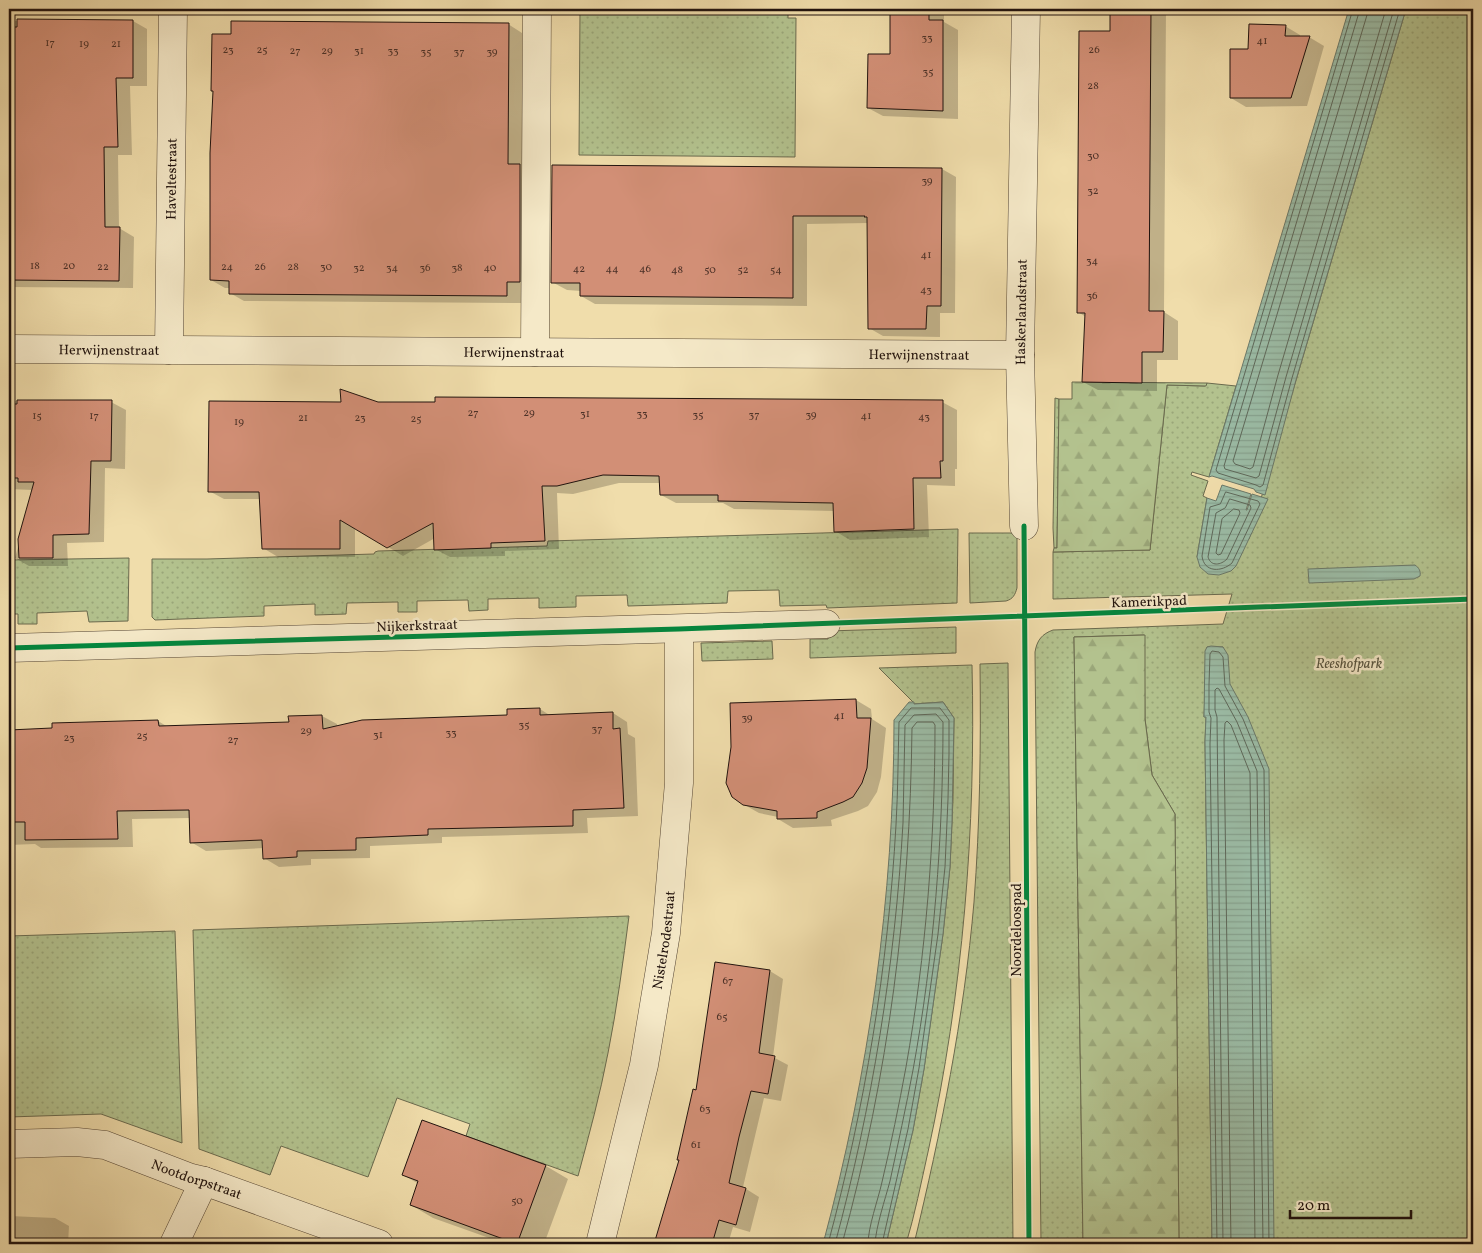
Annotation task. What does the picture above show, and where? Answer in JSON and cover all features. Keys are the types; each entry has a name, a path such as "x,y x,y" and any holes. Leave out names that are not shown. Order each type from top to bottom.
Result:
{"street":[{"name":"Haveltestraat","path":"169,350 173,9"},
{"path":"535,352 537,9"},
{"name":"Haskerlandstraat","path":"1024,526 1020,355 1026,9"},
{"name":"Herwijnenstraat","path":"9,349 1020,355"},
{"name":"Nijkerkstraat","path":"9,648 826,624"},
{"name":"Nistelrodestraat","path":"600,1244 644,1066 666,933 679,783 679,629"},
{"name":"Nootdorpstraat","path":"9,1144 78,1142 105,1145 191,1178 379,1244"},
{"path":"174,1244 204,1181"}],"green space":[{"path":"580,9 788,9 788,18 796,18 795,157 579,155"},
{"name":"Reeshofpark","path":"1406,9 1473,9 1473,1244 1228,1244 1223,647 1207,647 1204,717 1206,716 1212,1244 1179,1244 1175,814 1152,775 1145,719 1144,635 1074,637 1083,1244 1041,1244 1036,648 1041,638 1053,630 1223,624 1232,594 1053,599 1053,552 1150,550 1167,385 1205,386 1207,383 1236,386 1209,477 1192,472 1191,475 1208,481 1203,496 1207,498 1197,557 1249,539"},
{"path":"1072,382 1207,383 1206,386 1167,385 1150,550 1053,552 1054,548 1057,548 1059,399 1072,399"},
{"path":"1055,398 1059,399 1057,548 1054,548 1053,528"},
{"path":"958,529 957,603 827,608 826,605 780,606 779,590 728,591 727,603 628,606 627,595 576,596 576,607 539,608 539,598 488,599 488,610 469,611 468,600 417,601 417,612 398,612 398,602 347,603 346,614 315,615 315,604 264,606 264,616 155,620 152,617 152,559 374,554 378,551 547,546 548,541"},
{"path":"969,533 1017,533 1017,588 1010,599 1006,601 970,603"},
{"path":"129,558 128,621 89,622 87,611 37,613 37,624 18,624 18,614 9,614 9,560"},
{"path":"956,627 956,653 810,658 810,639 828,639 828,631"},
{"path":"1145,635 1145,719 1152,775 1175,814 1179,1244 1083,1244 1074,637"},
{"path":"772,641 773,659 702,661 701,643"},
{"path":"1008,663 1013,1244 914,1244 933,1160 958,1032 970,945 979,813 980,664"},
{"path":"972,665 972,788 969,849 965,910 950,1031 928,1152 906,1244 886,1244 913,1130 924,1069 943,934 950,867 954,718 943,702 913,704 879,668"},
{"path":"629,916 608,1053 578,1176 466,1136 470,1124 397,1098 368,1177 281,1146 270,1175 199,1149 193,930"},
{"path":"175,931 182,1143 101,1114 9,1117 9,936"}],"water":[{"path":"1349,9 1406,9 1296,380 1265,495 1256,492 1254,489 1212,476 1209,477"},
{"path":"1222,485 1251,494 1246,510 1252,494 1268,499 1236,566 1231,571 1219,575 1208,574 1200,567 1197,557 1207,498 1216,501"},
{"path":"1415,565 1419,570 1420,576 1414,579 1309,583 1308,569"},
{"path":"1207,647 1223,647 1228,655 1230,684 1248,717 1269,769 1274,1244 1212,1244 1206,717 1204,717 1205,651"},
{"path":"909,702 914,702 914,704 943,702 954,718 950,867 943,934 924,1069 913,1130 886,1244 823,1244 854,1115 866,1050 884,918 893,786 894,720"}],"building":[{"path":"890,9 929,9 929,20 943,20 943,111 867,108 868,54 890,54"},
{"path":"1110,9 1151,9 1149,311 1164,311 1163,352 1142,352 1142,383 1082,382 1085,313 1077,313 1079,31 1110,31"},
{"path":"17,19 133,20 133,78 116,78 118,147 104,147 105,227 120,227 119,281 9,280 9,156 13,156 12,77 9,77 9,27 17,27"},
{"path":"231,21 509,23 508,164 520,164 520,282 507,282 507,296 229,294 229,281 210,280 212,34 231,34"},
{"path":"1249,24 1286,25 1285,36 1310,36 1291,98 1230,98 1230,49 1248,49"},
{"path":"552,165 942,168 941,306 927,306 926,329 868,329 867,217 865,216 793,216 793,298 580,296 580,283 551,283"},
{"path":"340,389 378,402 435,402 435,397 943,400 943,461 940,461 941,478 913,478 914,529 834,532 833,503 718,501 718,495 660,495 659,476 603,475 557,486 542,486 545,541 491,543 491,548 434,550 433,523 387,548 340,520 340,549 262,549 259,492 208,492 209,401 341,402"},
{"path":"17,400 112,400 111,461 91,461 89,534 53,535 53,558 19,558 18,539 34,482 18,482 18,478 9,478 9,404 17,404"},
{"path":"856,699 857,718 871,718 867,768 862,783 853,797 817,812 817,818 777,819 777,811 743,805 732,797 726,783 731,747 730,703"},
{"path":"540,708 540,715 613,712 613,729 620,728 624,808 573,810 573,826 428,829 428,835 356,838 356,850 297,851 297,857 263,859 262,840 190,843 189,810 117,811 118,839 25,840 25,822 9,822 9,730 52,728 52,723 158,720 159,726 289,722 288,716 322,715 323,729 362,720 507,715 507,709"},
{"path":"715,962 770,970 759,1053 775,1056 768,1094 751,1091 739,1137 729,1183 746,1188 736,1225 719,1220 712,1244 654,1244 679,1160 677,1160 693,1089 696,1090"},
{"path":"422,1120 546,1165 517,1244 410,1205 418,1181 402,1175"}],"cycle path":[{"name":"Noordeloospad","path":"1024,526 1029,1244"},
{"name":"Kamerikpad","path":"9,648 679,629 1473,599"}]}
